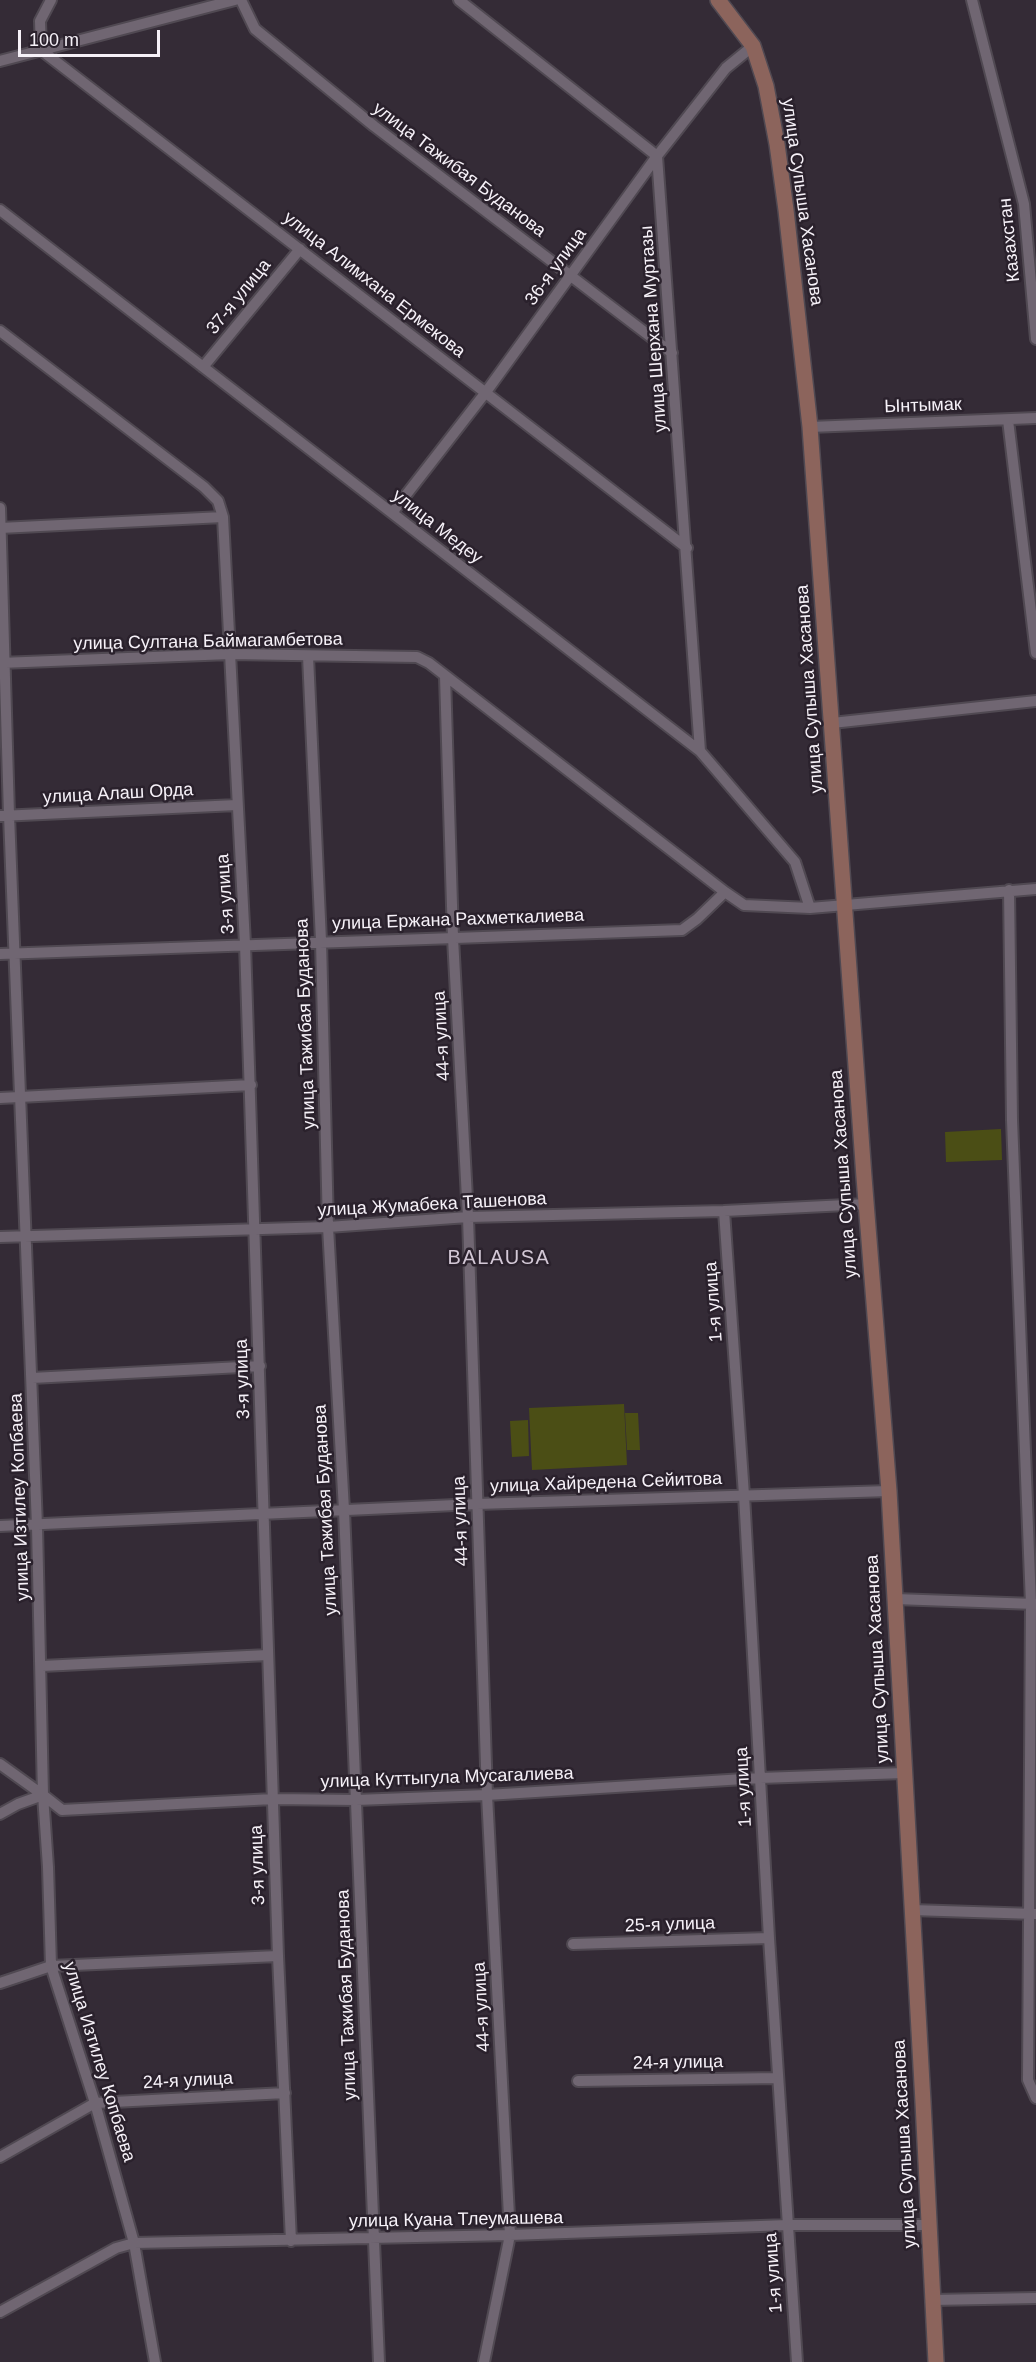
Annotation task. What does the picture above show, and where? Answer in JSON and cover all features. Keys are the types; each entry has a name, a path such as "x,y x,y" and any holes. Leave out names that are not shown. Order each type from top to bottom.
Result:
{"street":[{"path":"41,50 40,21 51,0"},
{"path":"0,61 235,0"},
{"name":"улица Тажибая Буданова","path":"241,0 255,29 374,126 672,353"},
{"path":"459,0 657,156"},
{"name":"улица Супыша Хасанова","path":"718,0 753,46 766,86 777,144 810,427 889,1491 936,2362"},
{"name":"Казахстан","path":"972,0 1024,204 1036,337"},
{"name":"36-я улица","path":"392,513 486,392 657,156 726,68 753,46"},
{"name":"улица Алимхана Ермекова","path":"41,50 687,548"},
{"name":"улица Шерхана Муртазы","path":"657,156 700,751"},
{"name":"улица Медеу","path":"0,210 700,751 795,862 810,908"},
{"name":"37-я улица","path":"203,367 300,249"},
{"path":"0,331 204,487 218,501 223,517 1,528"},
{"name":"Ынтымак","path":"810,427 1036,418"},
{"path":"1008,420 1036,653"},
{"name":"улица Изтилеу Копбаева","path":"0,508 5,816 16,953 22,1097 38,1526 42,1666 42,1795 48,1867 51,1966 94,2103 134,2243 155,2362"},
{"name":"3-я улица","path":"223,517 251,1085 278,1956 291,2241"},
{"name":"улица Султана Баймагамбетова","path":"2,663 230,654 417,657 445,676"},
{"name":"улица Тажибая Буданова","path":"308,656 321,941 328,1227 344,1510 379,2362"},
{"path":"445,676 744,905 810,908 1036,889"},
{"name":"44-я улица","path":"445,676 453,938 468,1217 487,1795 510,2235 484,2362"},
{"path":"832,723 1036,701"},
{"name":"улица Алаш Орда","path":"5,816 237,805"},
{"path":"1009,890 1012,1120 1034,1604 1033,1914 1028,2080 1036,2098"},
{"name":"улица Ержана Рахметкалиева","path":"0,954 682,930 725,892"},
{"path":"0,1098 251,1085"},
{"name":"улица Жумабека Ташенова","path":"0,1237 328,1227 468,1217 724,1211 867,1204"},
{"name":"1-я улица","path":"724,1211 744,1495 769,1938 797,2362"},
{"path":"32,1378 260,1366"},
{"name":"улица Хайредена Сейитова","path":"0,1526 477,1504 889,1491"},
{"path":"895,1599 1034,1604"},
{"path":"42,1666 268,1655"},
{"name":"улица Куттыгула Мусагалиева","path":"0,1764 62,1810 273,1799 356,1800 487,1795 904,1773"},
{"path":"0,1814 42,1795"},
{"path":"912,1910 1033,1914"},
{"name":"25-я улица","path":"573,1944 769,1938"},
{"path":"0,1983 51,1966 278,1956"},
{"name":"24-я улица","path":"578,2081 778,2078"},
{"name":"24-я улица","path":"0,2157 94,2103 285,2092"},
{"name":"улица Куана Тлеумашева","path":"0,2312 116,2248 134,2243 510,2235 788,2224 929,2225"},
{"path":"932,2300 1036,2298"}],"shaded area":[{"path":"1001,1129 1002,1160 946,1162 945,1132"},
{"path":"624,1404 627,1465 532,1470 529,1408"},
{"path":"625,1413 638,1413 640,1450 627,1450"},
{"path":"528,1420 529,1456 512,1457 510,1421"}],"district":[{"name":"BALAUSA","path":"499,1258"}]}
